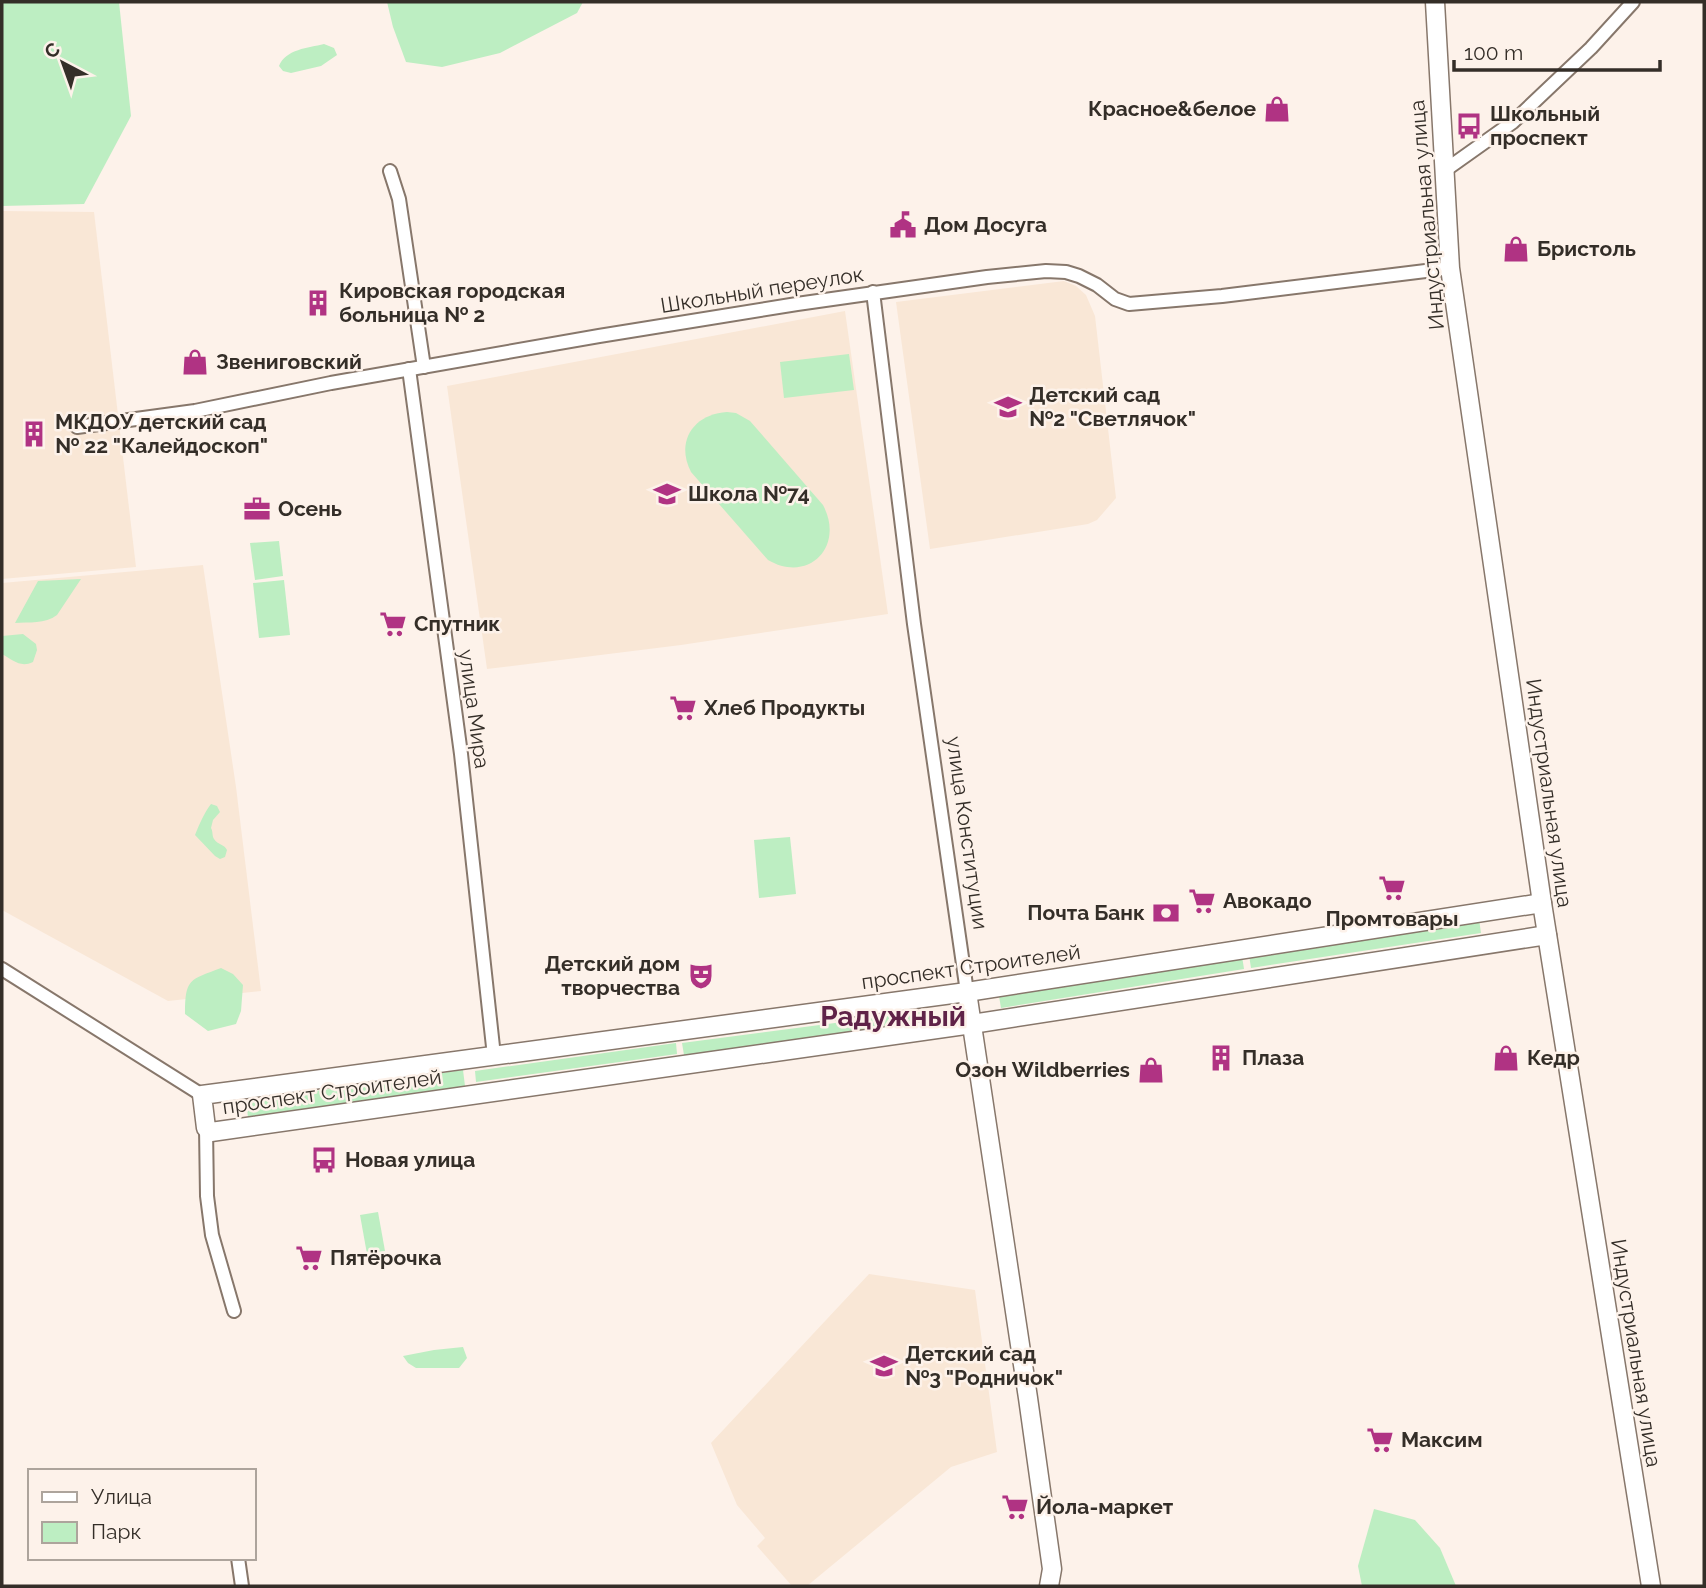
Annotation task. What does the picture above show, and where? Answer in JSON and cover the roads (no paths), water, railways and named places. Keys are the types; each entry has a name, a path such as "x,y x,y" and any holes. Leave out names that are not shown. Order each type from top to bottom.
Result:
{"street":[{"name":"Индустриальная улица","path":"1435,2 1450,268 1542,903 1651,1586"},
{"path":"1444,171 1513,122 1591,48 1633,2"},
{"path":"390,171 399,199 424,366"},
{"name":"Школьный переулок","path":"77,427 195,411 331,383 599,336 873,292 999,276 1055,271 1079,276 1097,285 1115,299 1129,304 1222,296 1450,268"},
{"name":"улица Конституции","path":"873,292 914,624 1052,1569 1049,1586"},
{"name":"улица Мира","path":"409,369 461,754 494,1056"},
{"name":"проспект Строителей","path":"1542,903 967,992 202,1095 206,1128 212,1132 972,1024 1547,935"},
{"path":"2,969 202,1095"},
{"path":"206,1128 207,1196 212,1235 234,1311"},
{"path":"238,1560 242,1586"}],"place":[{"name":"Красное&белое","path":"1277,109"},
{"name":"Школьный проспект","path":"1469,126"},
{"name":"Дом Досуга","path":"903,225"},
{"name":"Бристоль","path":"1516,249"},
{"name":"Кировская городская больница № 2","path":"318,303"},
{"name":"Звениговский","path":"195,362"},
{"name":"Детский сад №2 \"Светлячок\"","path":"1008,407"},
{"name":"МКДОУ детский сад № 22 \"Калейдоскоп\"","path":"34,434"},
{"name":"Школа №74","path":"667,494"},
{"name":"Осень","path":"257,509"},
{"name":"Спутник","path":"393,624"},
{"name":"Хлеб Продукты","path":"683,708"},
{"name":"Промтовары","path":"1392,888"},
{"name":"Авокадо","path":"1202,901"},
{"name":"Почта Банк","path":"1166,913"},
{"name":"Детский дом творчества","path":"701,976"},
{"name":"Плаза","path":"1221,1058"},
{"name":"Кедр","path":"1506,1058"},
{"name":"Озон Wildberries","path":"1151,1070"},
{"name":"Новая улица","path":"324,1160"},
{"name":"Пятёрочка","path":"309,1258"},
{"name":"Детский сад №3 \"Родничок\"","path":"884,1366"},
{"name":"Максим","path":"1380,1440"},
{"name":"Йола-маркет","path":"1015,1507"}],"district":[{"name":"Радужный","path":"893,1016"}]}
